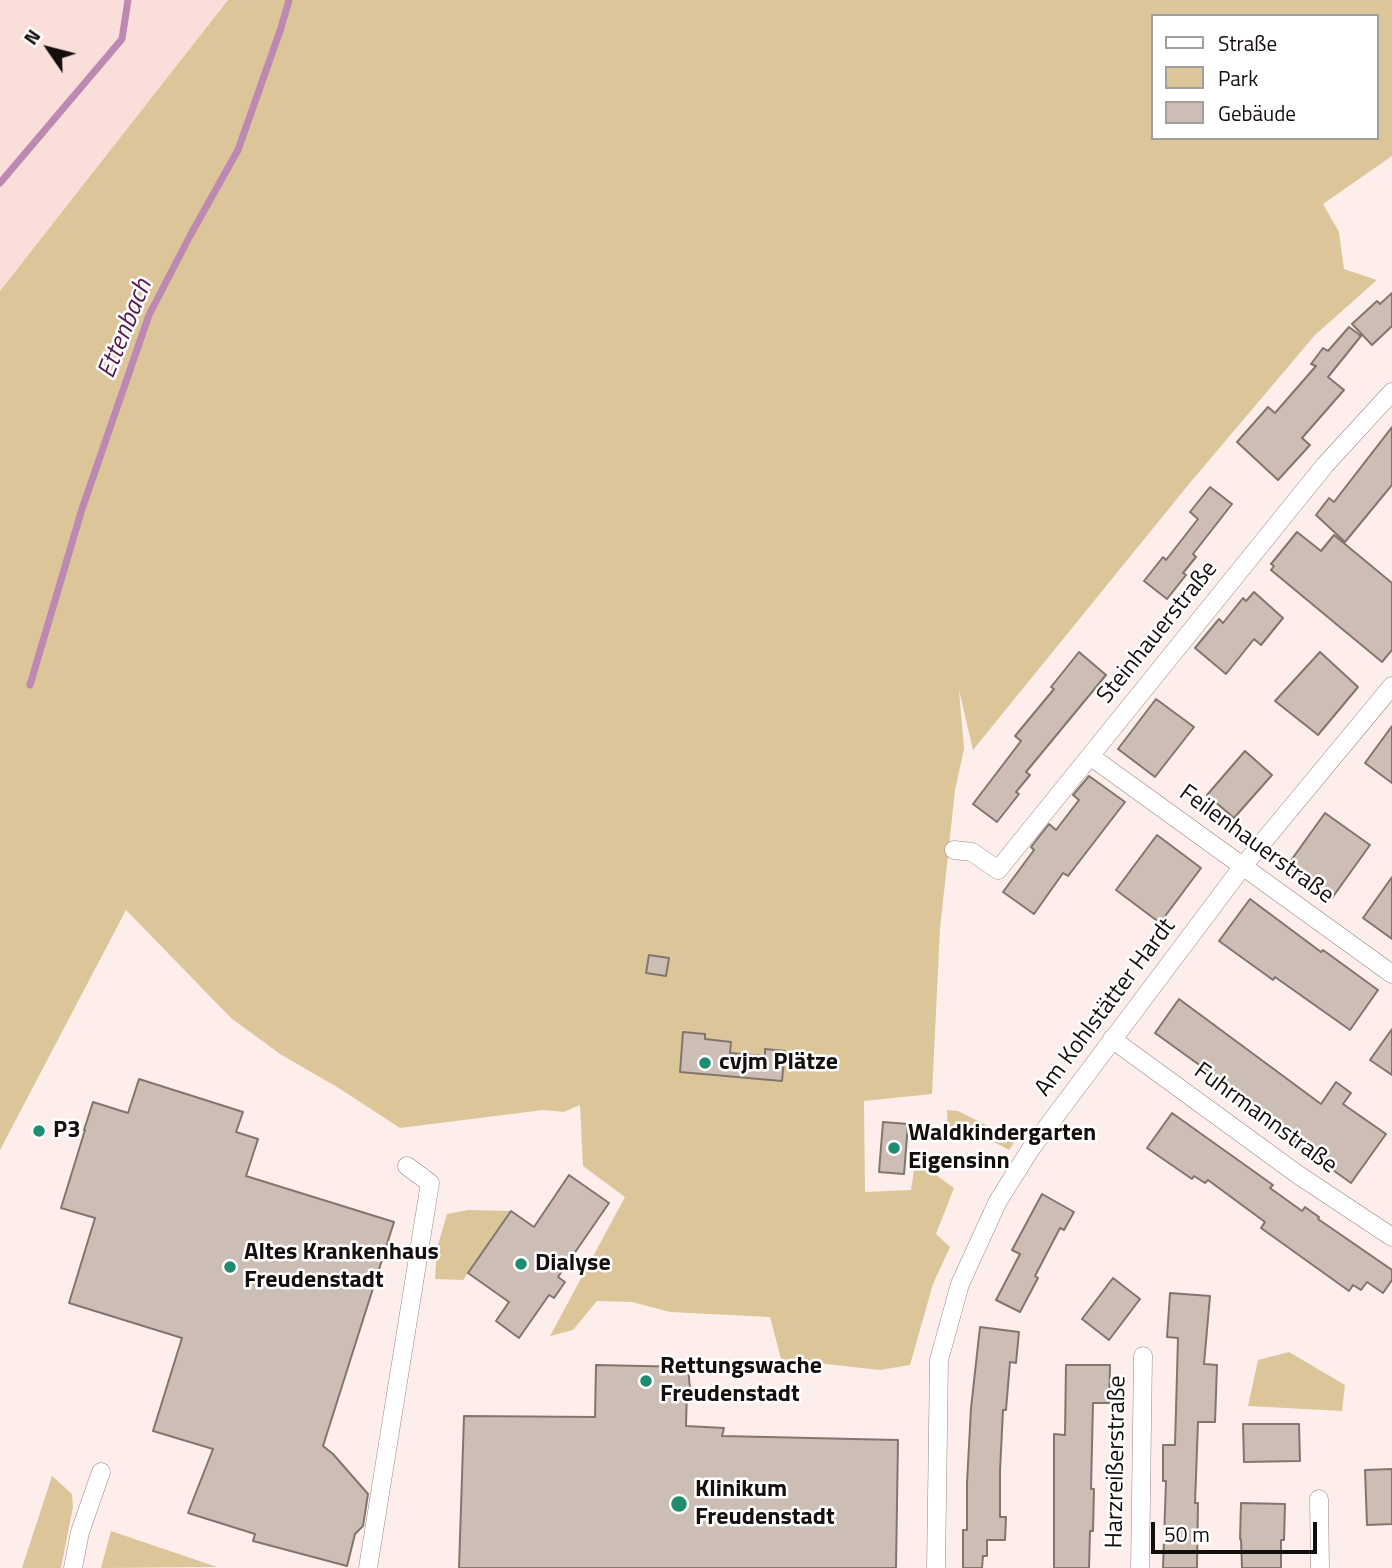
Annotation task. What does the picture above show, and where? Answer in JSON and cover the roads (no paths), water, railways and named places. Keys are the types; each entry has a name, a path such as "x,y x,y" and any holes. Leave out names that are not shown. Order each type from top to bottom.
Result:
{"street":[{"name":"Steinhauerstraße","path":"954,850 972,852 998,870 1325,465 1391,394"},
{"name":"Am Kohlstätter Hardt","path":"936,1568 939,1360 960,1284 998,1201 1032,1147 1243,866 1392,686"},
{"name":"Feilenhauerstraße","path":"1090,756 1392,974"},
{"name":"Fuhrmannstraße","path":"1112,1039 1297,1174 1392,1237"},
{"path":"368,1568 430,1183 407,1166"},
{"name":"Harzreißerstraße","path":"1140,1568 1143,1356"},
{"path":"73,1568 80,1532 101,1472"},
{"path":"1319,1499 1320,1568"}],"waterway":[{"path":"0,183 122,39 128,0"},
{"name":"Ettenbach","path":"30,685 82,509 149,315 238,150 289,0"}],"place":[{"name":"cvjm Plätze","path":"705,1063"},
{"name":"P3","path":"39,1131"},
{"name":"Waldkindergarten Eigensinn","path":"894,1148"},
{"name":"Dialyse","path":"521,1264"},
{"name":"Altes Krankenhaus Freudenstadt","path":"230,1267"},
{"name":"Rettungswache Freudenstadt","path":"646,1381"},
{"name":"Klinikum Freudenstadt","path":"679,1504"}]}
